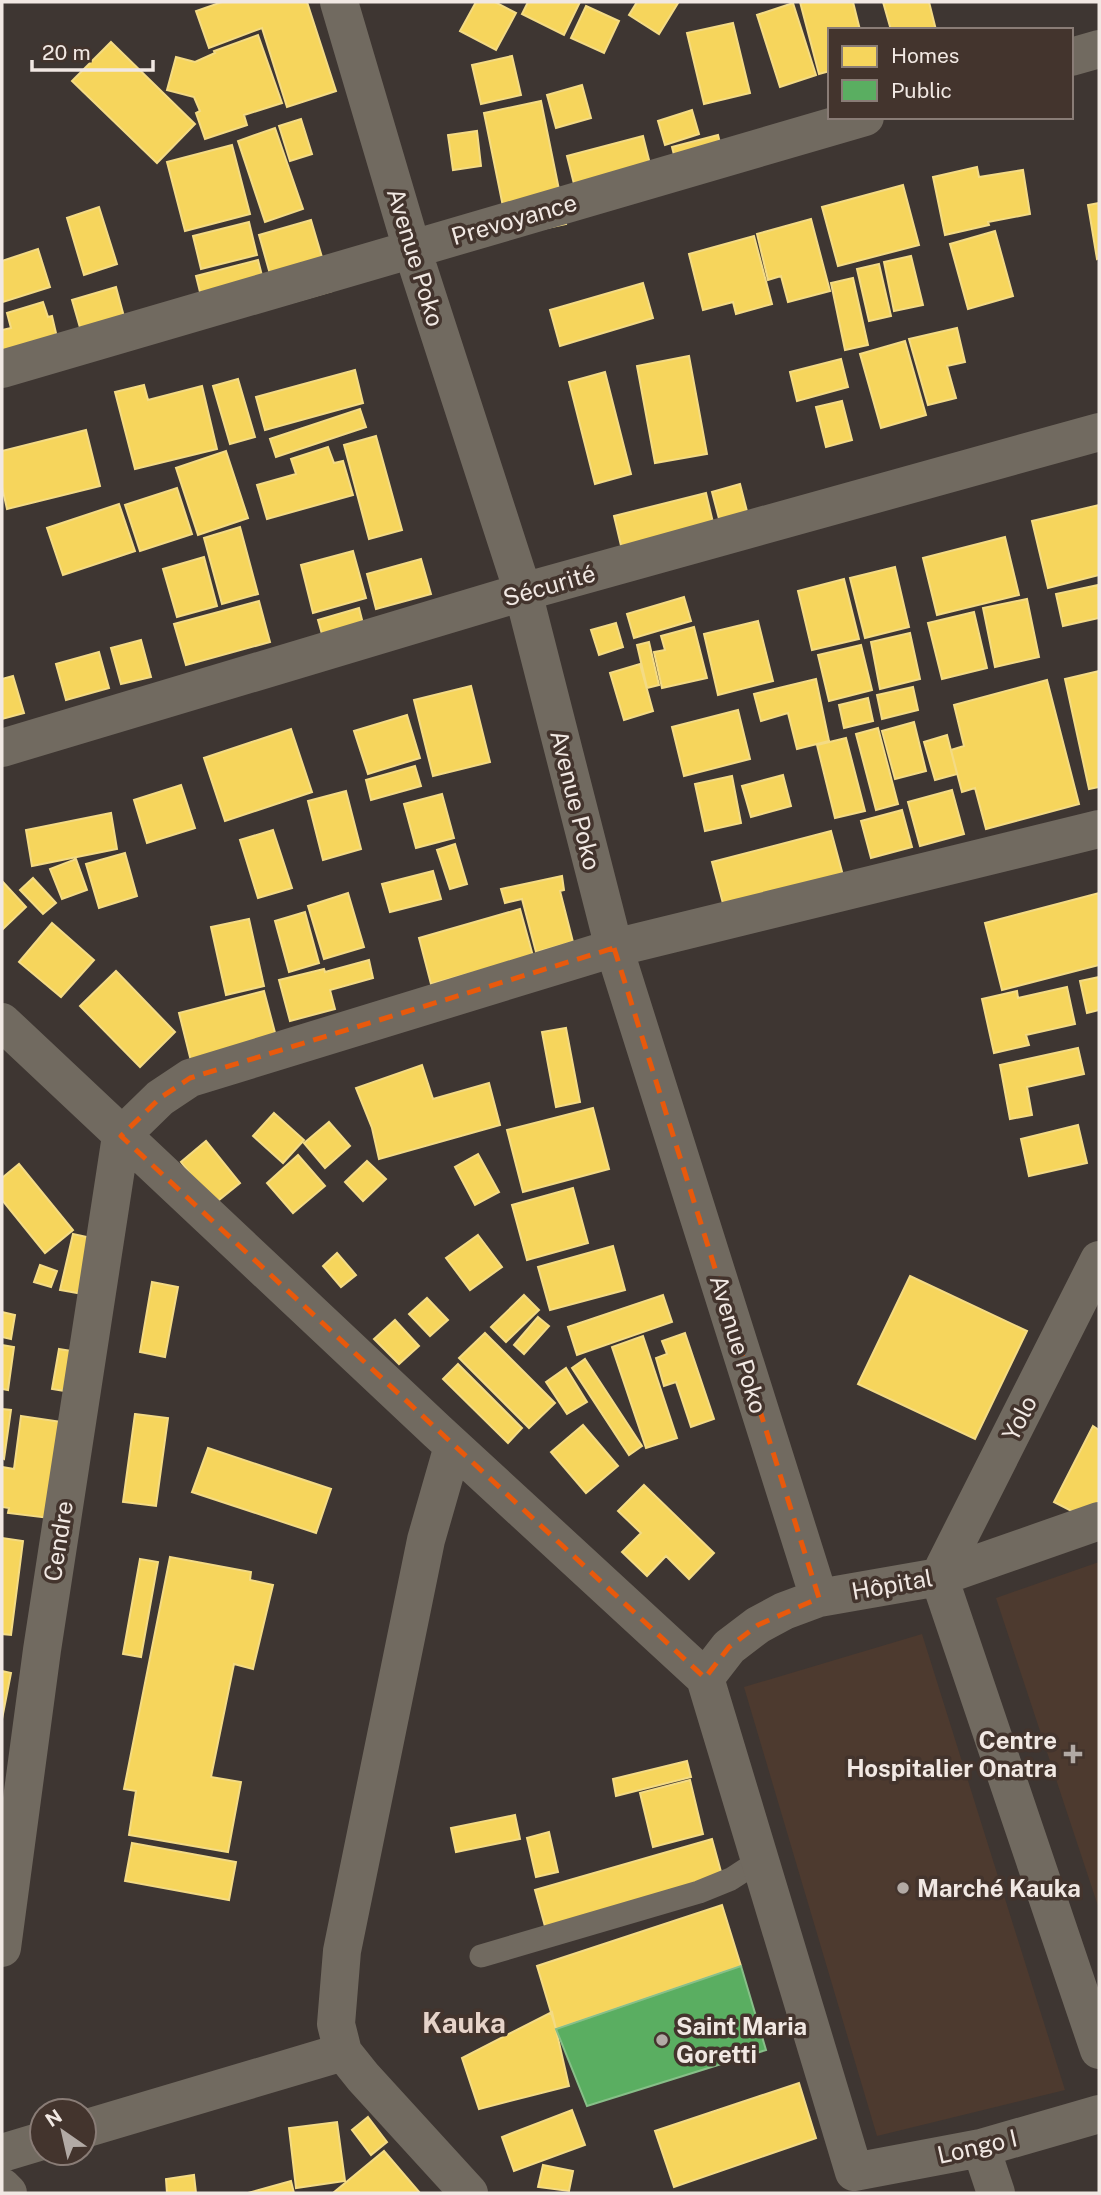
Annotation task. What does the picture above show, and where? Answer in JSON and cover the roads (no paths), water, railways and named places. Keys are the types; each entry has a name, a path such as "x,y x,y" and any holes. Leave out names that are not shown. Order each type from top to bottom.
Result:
{"street":[{"name":"Avenue Poko","path":"339,2 412,248 523,592 614,948 819,1598"},
{"path":"1073,57 1099,49"},
{"name":"Prevoyance","path":"2,369 858,119"},
{"name":"Sécurité","path":"2,748 523,592 1099,432"},
{"path":"121,1136 160,1098 190,1078 614,948 1099,829"},
{"path":"2,1022 453,1446 705,1678 760,1860 846,2182"},
{"name":"Cendre","path":"2,1948 44,1637 121,1136"},
{"name":"Yolo","path":"939,1577 1099,1260"},
{"path":"453,1446 426,1540 342,1951 336,2024 343,2052 469,2193"},
{"name":"Hôpital","path":"705,1678 729,1647 758,1625 784,1611 819,1598 939,1577 1099,1521"},
{"path":"939,1577 1099,2050"},
{"path":"98,2125 343,2052"},
{"name":"Longo I","path":"846,2182 981,2148 1099,2114"},
{"path":"2,2153 28,2145"},
{"path":"981,2148 996,2193"},
{"path":"2,2187 8,2193"}],"lane":[{"path":"481,1956 699,1892 731,1879 760,1860"}],"place":[{"name":"Centre Hospitalier Onatra","path":"1073,1754"},
{"name":"Marché Kauka","path":"903,1888"},
{"name":"Saint Maria Goretti","path":"662,2040"}],"district":[{"name":"Kauka","path":"464,2022"}]}
